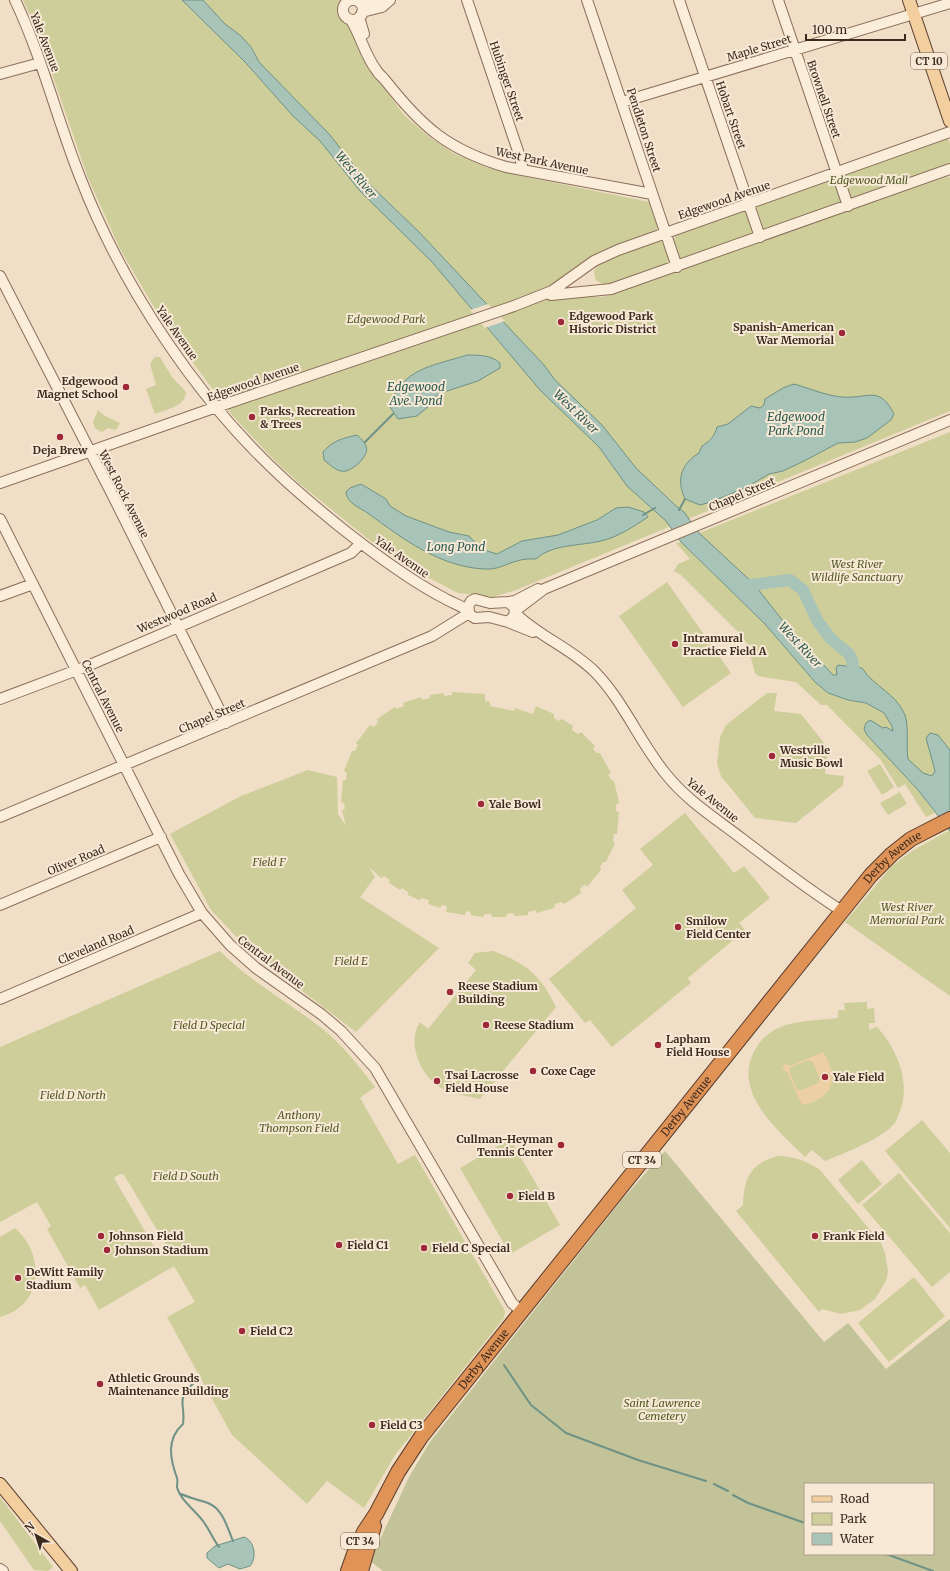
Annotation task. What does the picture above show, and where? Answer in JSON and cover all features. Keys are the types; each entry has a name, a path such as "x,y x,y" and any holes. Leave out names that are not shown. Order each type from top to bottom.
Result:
{"highway":[{"name":"Derby Avenue","path":"348,1571 358,1544 410,1452 521,1311 871,875 892,854 911,840 950,819"},
{"name":"Derby Avenue","path":"361,1571 372,1535 376,1514"}],"main road":[{"name":"CT 10","path":"908,0 950,121"},
{"path":"0,1484 71,1571"}],"street":[{"name":"Yale Avenue","path":"15,0 40,63 80,177 123,269 153,320 216,407 243,438 284,480 382,560 436,594 469,612 472,617 480,619 489,617 543,634"},
{"path":"353,6 377,0"},
{"path":"353,6 382,6 390,0"},
{"name":"Hubinger Street","path":"467,0 521,159 523,170"},
{"name":"Pendleton Street","path":"587,0 677,267"},
{"name":"Hobart Street","path":"679,0 760,237"},
{"name":"Brownell Street","path":"778,0 848,206"},
{"name":"Maple Street","path":"622,102 950,3"},
{"name":"West Park Avenue","path":"353,6 374,67 410,112 444,140 489,162 523,170 652,194"},
{"path":"0,74 40,63"},
{"name":"Edgewood Avenue","path":"0,483 216,407 514,306 552,291 601,257 950,132"},
{"name":"Edgewood Avenue","path":"514,306 560,293 611,290 950,169"},
{"name":"West Rock Avenue","path":"0,276 226,723"},
{"name":"Chapel Street","path":"508,622 512,619 515,612 544,589 950,420"},
{"name":"Central Avenue","path":"0,519 192,898 212,927 234,950 336,1026 355,1044 375,1068 512,1303 521,1311"},
{"name":"Westwood Road","path":"0,699 76,670 351,553 361,543"},
{"path":"0,596 32,584"},
{"name":"Chapel Street","path":"508,602 515,601 534,590 544,589"},
{"name":"Yale Avenue","path":"436,594 471,601 479,599 490,603 508,602 513,605 515,612 543,634 584,662 604,682 626,711 653,757 666,774 686,795 711,816 842,911"},
{"path":"469,612 468,607 471,601"},
{"name":"Chapel Street","path":"0,817 432,636 469,612"},
{"name":"Chapel Street","path":"432,636 451,632 480,619"},
{"name":"Oliver Road","path":"0,904 161,837"},
{"name":"Cleveland Road","path":"0,999 202,913"}],"green space":[{"name":"Edgewood Park","path":"23,0 341,0 341,14 351,24 377,79 404,115 428,136 455,154 485,167 649,202 658,230 592,256 560,282 565,296 602,297 613,294 947,175 950,178 950,411 516,590 493,597 458,593 402,564 383,551 300,484 274,460 232,415 164,324 120,249 88,178 39,36"},
{"name":"Edgewood Mall","path":"948,138 950,144 950,164 851,200 843,175"},
{"name":"Edgewood Mall","path":"833,179 841,203 763,231 754,206"},
{"path":"745,210 754,234 680,258 673,240 676,235"},
{"path":"660,241 665,243 670,260 668,264 612,284 604,285 596,280 594,271 603,261"},
{"path":"155,357 160,357 172,377 186,392 185,397 175,407 155,414 146,389 156,385 150,364"},
{"path":"98,410 105,416 120,423 116,430 108,428 102,432 95,428 93,422"},
{"name":"West River Wildlife Sanctuary","path":"950,432 950,806 907,768 897,723 884,701 832,681 692,536"},
{"path":"681,542 764,623 815,682 848,700 866,703 884,713 892,726 893,732 883,729 870,720 866,723 864,729 867,735 918,790 935,813 926,817 905,784 898,788 880,759 827,705 821,705 796,682 758,676 755,673 747,644 742,636 681,575 674,571 678,564 690,559 676,543"},
{"name":"Intramural Practice Field A","path":"667,582 731,673 683,707 619,616"},
{"path":"452,692 485,694 485,701 490,702 490,706 514,711 515,708 533,714 536,706 554,714 554,718 559,721 562,719 573,726 572,730 578,734 581,732 595,746 593,749 597,753 600,753 611,773 608,775 611,780 614,781 619,802 616,805 616,811 619,812 617,834 614,834 613,841 615,843 606,862 603,862 600,867 601,870 588,886 584,885 580,889 581,893 564,904 561,902 555,904 554,908 537,913 535,910 528,912 528,915 515,916 513,913 507,914 506,917 492,917 491,914 485,914 483,917 471,915 470,912 466,911 465,915 446,912 447,906 442,905 440,908 428,904 429,900 422,898 419,900 408,895 408,892 402,888 400,890 389,883 390,880 384,876 381,878 369,867 375,877 360,897 439,948 356,1032 250,951 211,910 170,834 241,796 308,770 337,777 338,814 346,826 342,810 345,809 344,803 341,802 343,780 346,780 347,773 344,771 352,751 355,751 358,745 356,743 370,725 374,727 378,722 377,719 395,707 397,709 404,706 403,703 421,697 422,700 430,698 430,695 443,693 445,696 452,695"},
{"name":"Westville Music Bowl","path":"767,693 777,693 774,711 801,714 828,748 825,774 844,776 843,785 796,823 755,818 721,776 717,764 720,737 726,725"},
{"path":"880,764 894,787 882,795 867,771"},
{"path":"900,792 907,804 888,815 880,803"},
{"name":"Smilow Field Center","path":"685,813 734,873 744,866 770,898 739,923 745,930 688,978 691,983 612,1047 590,1020 585,1023 549,979 636,908 622,890 653,865 640,849"},
{"name":"West River Memorial Park","path":"950,830 950,996 845,922 892,866 912,851"},
{"path":"220,951 243,972 328,1033 363,1071 375,1087 360,1098 398,1164 415,1155 505,1311 504,1318 395,1455 364,1508 327,1481 307,1504 232,1435 167,1317 195,1302 174,1266 99,1310 85,1285 80,1288 47,1229 51,1226 37,1202 0,1222 0,1047","holes":["120,1174 124,1175 166,1245 165,1250 160,1257 114,1178"]},
{"name":"Reese Stadium","path":"493,951 515,960 531,972 544,987 556,1007 480,1099 450,1092 434,1083 427,1076 418,1058 415,1049 415,1039 416,1030 420,1022 428,1029 476,970 468,963 475,953"},
{"name":"Yale Field","path":"867,1002 867,1009 874,1008 875,1023 869,1023 869,1030 877,1027 891,1045 900,1066 904,1089 900,1111 895,1123 889,1129 881,1135 852,1150 825,1161 812,1150 805,1157 770,1122 760,1108 753,1094 749,1079 749,1064 759,1044 766,1036 775,1030 785,1025 838,1018 838,1010 845,1010 844,1003"},
{"path":"922,1120 950,1153 950,1228 885,1151"},
{"name":"Field B","path":"510,1139 560,1225 510,1254 460,1168"},
{"name":"Saint Lawrence Cemetery","path":"665,1151 824,1342 848,1323 886,1369 950,1319 950,1571 383,1571 370,1561 409,1477 430,1442 620,1202"},
{"path":"777,1156 800,1160 820,1170 881,1243 885,1253 888,1272 886,1281 875,1299 860,1310 841,1314 822,1309 819,1312 736,1211 743,1205 745,1187 750,1173 760,1163"},
{"path":"862,1160 882,1184 858,1204 838,1180"},
{"path":"899,1173 950,1233 950,1272 932,1287 862,1205"},
{"name":"DeWitt Family Stadium","path":"15,1228 25,1239 32,1252 35,1265 35,1278 32,1291 25,1302 14,1311 0,1317 0,1237"},
{"path":"914,1277 945,1316 889,1362 858,1323"},
{"path":"0,1497 53,1567 48,1571 34,1570 0,1521"}],"sand":[{"path":"823,1052 831,1070 832,1079 827,1092 821,1098 802,1105 787,1072 782,1070 785,1064 790,1066","holes":["808,1060 813,1062 820,1079 818,1083 801,1090 797,1089 789,1071 791,1067"]}],"water":[{"name":"West River","path":"182,0 203,0 225,24 241,36 251,47 259,62 330,135 366,181 419,232 544,365 555,380 602,425 636,468 684,512 699,533 754,584 783,621 833,675 837,675 836,668 838,665 862,668 867,675 891,695 901,707 905,715 908,759 923,773 932,776 935,771 926,738 930,733 938,735 950,750 950,831 918,790 867,735 864,729 866,723 870,720 883,728 886,727 893,731 892,726 884,713 866,703 848,700 828,693 815,682 764,623 681,542 666,521 627,486 599,447 540,390 432,262 360,191 320,141 293,116 245,62"},
{"name":"Edgewood Ave. Pond","path":"467,355 480,355 493,358 500,363 500,368 478,381 444,392 434,397 428,407 417,416 398,419 390,407 395,394 410,376 420,370"},
{"name":"Edgewood Park Pond","path":"794,384 837,397 877,396 886,402 894,414 891,420 867,438 855,442 838,443 783,471 769,474 747,487 711,502 700,505 685,499 681,485 684,467 699,453 702,446 707,443 715,433 717,427 728,424 751,406 760,408 764,405 765,399 783,388"},
{"path":"357,435 364,442 367,449 365,455 359,463 351,469 340,471 324,460 323,452 326,448 342,439"},
{"name":"Long Pond","path":"361,484 386,499 390,506 406,516 449,532 469,536 481,549 497,554 522,541 558,535 597,520 616,508 628,507 644,512 648,517 625,531 607,539 593,543 558,548 543,554 536,559 520,560 496,568 483,569 451,563 422,550 395,533 349,500 346,492 350,488"},
{"path":"244,1537 251,1542 254,1550 254,1559 250,1566 240,1569 228,1564 219,1568 207,1558 207,1553 215,1546"}],"pier":[{"path":"488,304 505,321 485,328 470,310"}],"waterway":[{"path":"365,442 393,414"},
{"path":"679,510 685,499"},
{"path":"643,515 655,508"},
{"path":"742,586 790,580 803,590 818,622 831,639 849,654 852,660 855,683"},
{"path":"504,1365 531,1405 566,1433 638,1460 706,1481"},
{"path":"196,1381 189,1387 183,1397 183,1424 174,1436 171,1457 177,1479 177,1487 181,1496 203,1521 219,1547"},
{"path":"714,1484 728,1491"},
{"path":"181,1494 213,1506 224,1519 233,1541"},
{"path":"733,1495 748,1503 804,1523"},
{"path":"889,1555 933,1571"}],"place":[{"name":"Edgewood Park Historic District","path":"561,322"},
{"name":"Spanish-American War Memorial","path":"842,333"},
{"name":"Edgewood Magnet School","path":"126,387"},
{"name":"Parks, Recreation & Trees","path":"252,417"},
{"name":"Deja Brew","path":"60,437"},
{"name":"Intramural Practice Field A","path":"675,644"},
{"name":"Westville Music Bowl","path":"772,756"},
{"name":"Yale Bowl","path":"481,804"},
{"name":"Smilow Field Center","path":"678,927"},
{"name":"Reese Stadium Building","path":"450,992"},
{"name":"Reese Stadium","path":"486,1025"},
{"name":"Lapham Field House","path":"658,1045"},
{"name":"Coxe Cage","path":"533,1071"},
{"name":"Yale Field","path":"825,1077"},
{"name":"Tsai Lacrosse Field House","path":"437,1081"},
{"name":"Cullman-Heyman Tennis Center","path":"561,1145"},
{"name":"Field B","path":"510,1196"},
{"name":"Johnson Field","path":"101,1236"},
{"name":"Frank Field","path":"815,1236"},
{"name":"Field C1","path":"339,1245"},
{"name":"Field C Special","path":"424,1248"},
{"name":"Johnson Stadium","path":"107,1250"},
{"name":"DeWitt Family Stadium","path":"18,1278"},
{"name":"Field C2","path":"242,1331"},
{"name":"Athletic Grounds Maintenance Building","path":"100,1384"},
{"name":"Field C3","path":"372,1425"}],"park label":[{"name":"Field F","path":"269,862"},
{"name":"Field E","path":"351,961"},
{"name":"Field D Special","path":"209,1025"},
{"name":"Field D North","path":"73,1095"},
{"name":"Anthony Thompson Field","path":"299,1121"},
{"name":"Field D South","path":"186,1176"}]}
